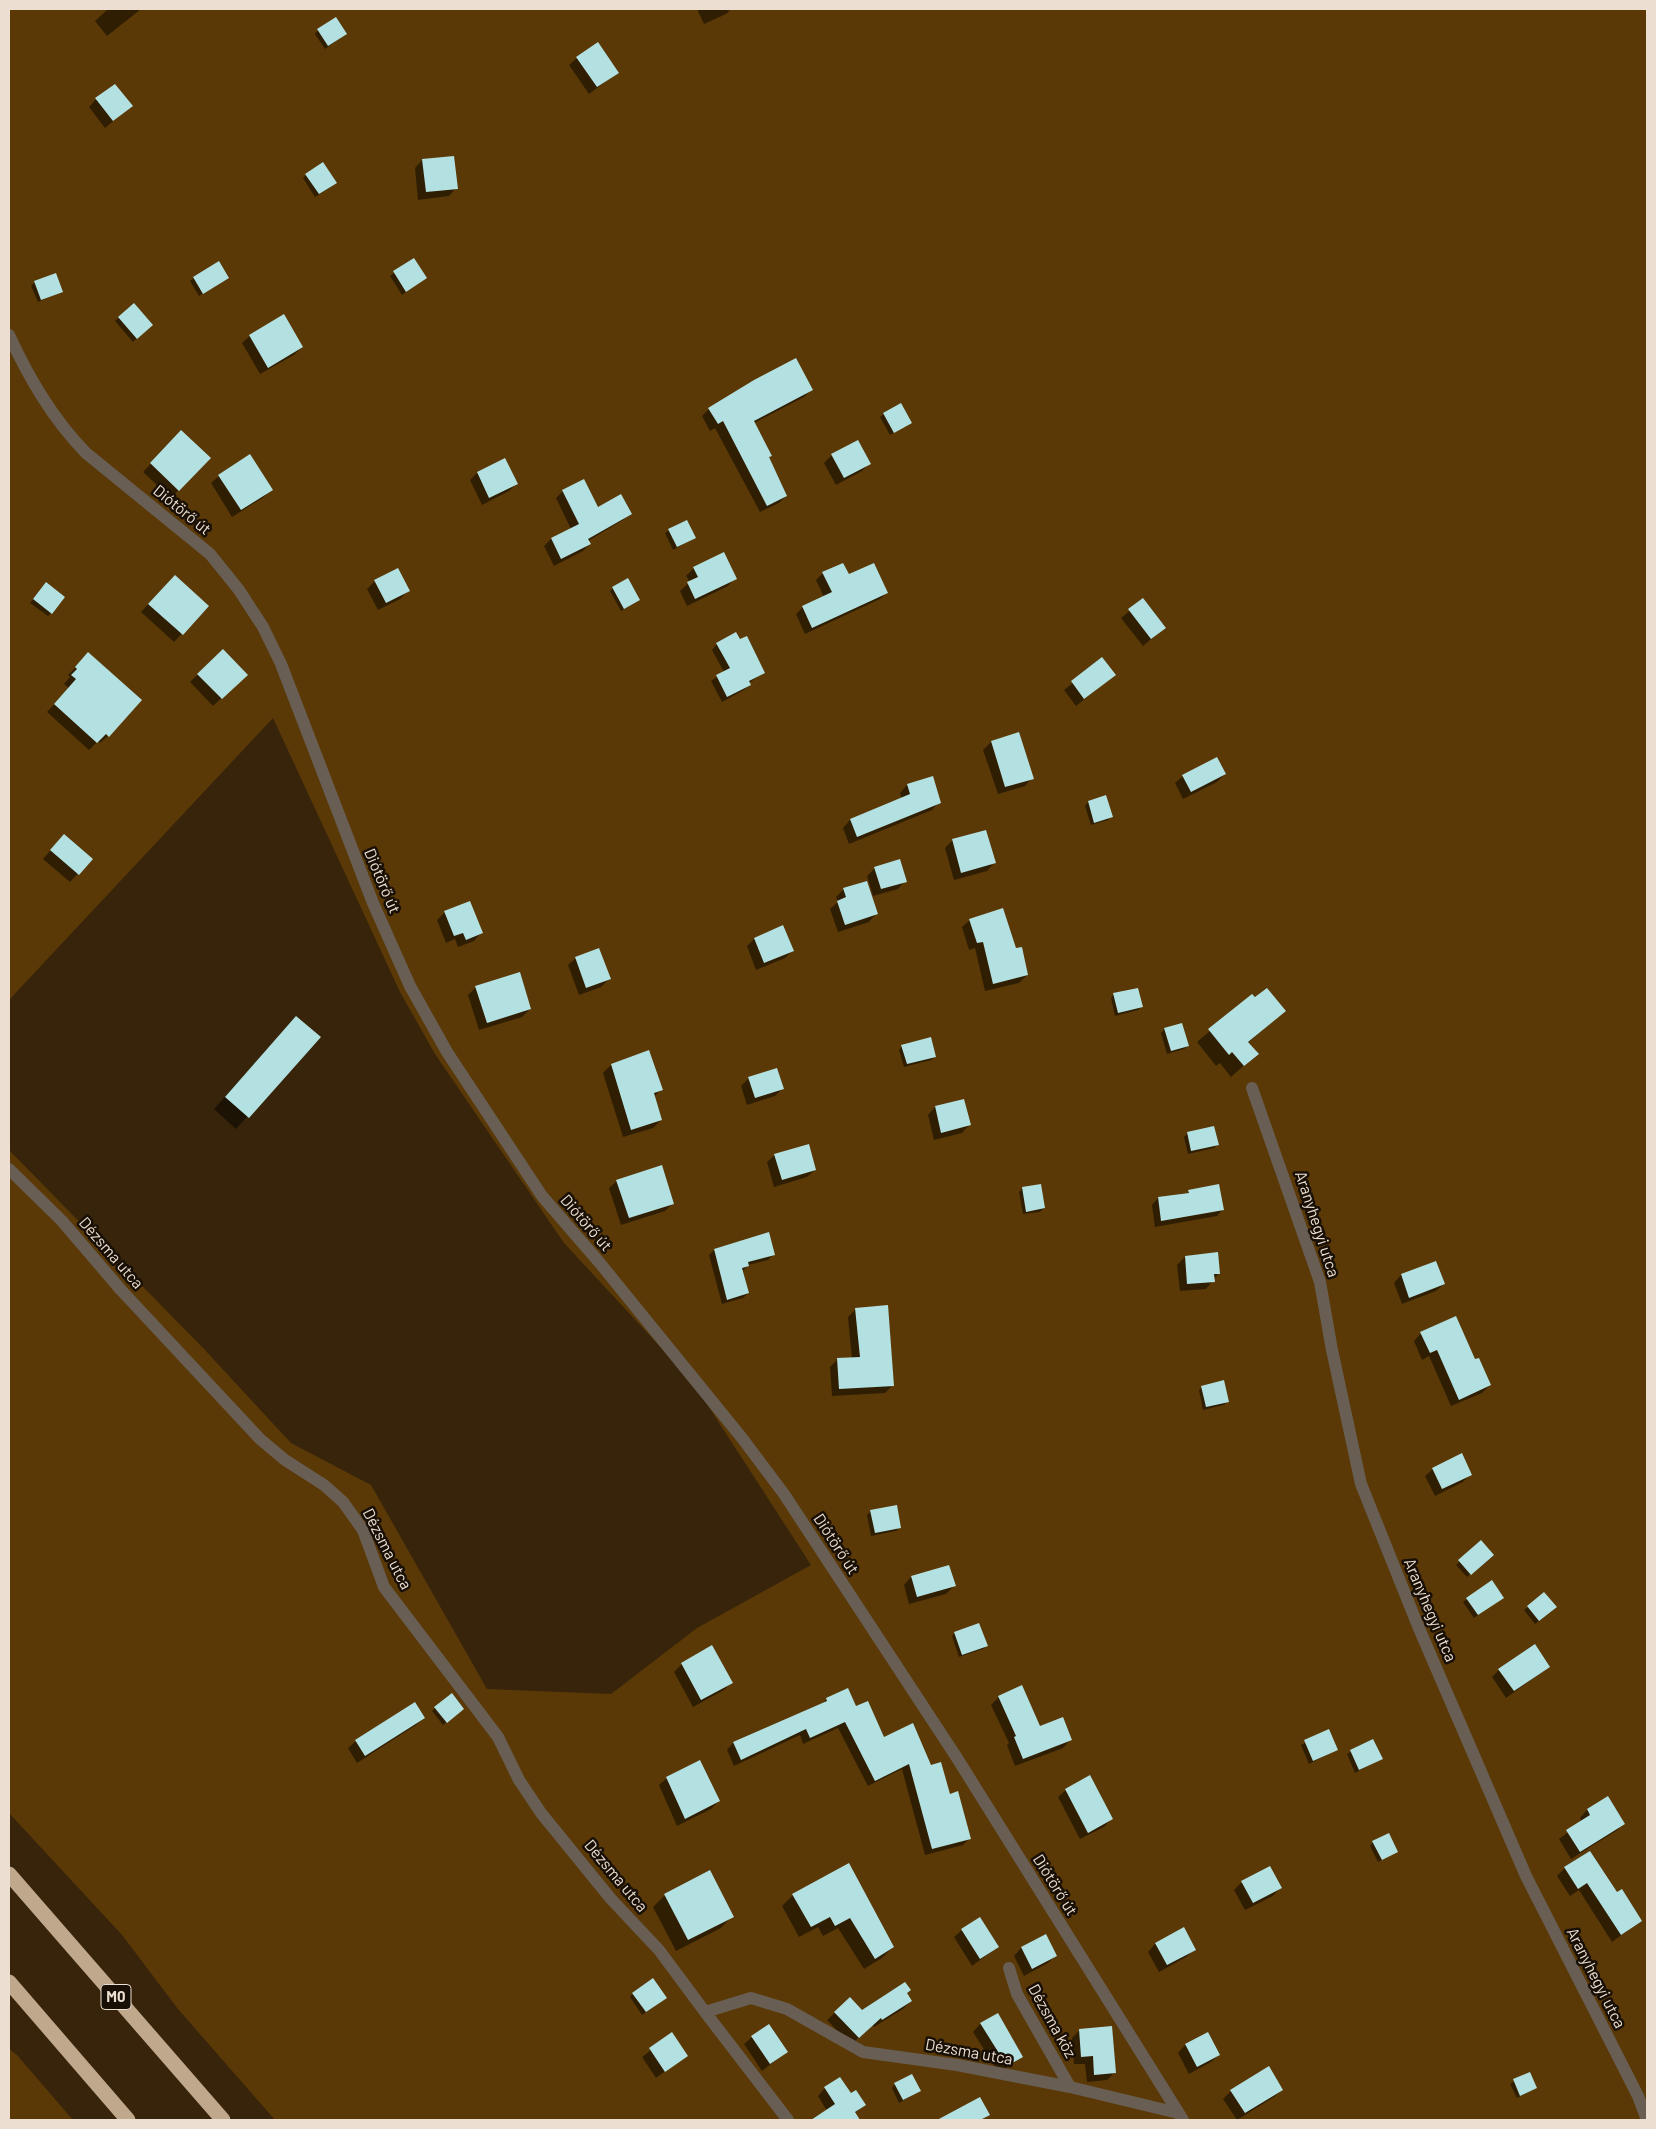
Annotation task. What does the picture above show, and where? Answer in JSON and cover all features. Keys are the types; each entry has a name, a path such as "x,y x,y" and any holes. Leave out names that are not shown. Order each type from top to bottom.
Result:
{"highway":[{"name":"M0","path":"9,1874 224,2120"},
{"path":"9,1982 128,2120"}],"street":[{"name":"Diótörő út","path":"9,335 39,394 67,434 86,453 210,554 239,590 281,664 373,902 410,986 447,1052 542,1196 599,1262 742,1438 784,1494 957,1758 1181,2117"},
{"name":"Aranyhegyi utca","path":"1252,1088 1320,1282 1332,1350 1361,1484 1418,1626 1526,1876 1638,2096 1647,2120"},
{"name":"Dézsma utca","path":"9,1169 62,1221 121,1290 260,1439 284,1460 324,1485 343,1502 363,1530 384,1587 498,1737 519,1780 541,1813 611,1899 658,1950 788,2120"},
{"name":"Dézsma köz","path":"1009,1968 1017,1994 1070,2087"},
{"name":"Dézsma utca","path":"705,2012 751,1998 787,2008 864,2052 957,2065 1070,2087 1181,2117"}],"shaded area":[{"path":"9,9 1647,9 1647,2120 275,2120 178,2009 122,1935 9,1813 9,1150 204,1349 291,1443 371,1485 487,1689 611,1694 697,1628 811,1565 692,1381 564,1243 435,1054 400,992 273,718 9,1000"},
{"path":"9,2049 17,2055 73,2120 9,2120"}],"building":[{"path":"336,17 347,34 328,46 317,29"},
{"path":"598,42 619,73 597,87 576,57"},
{"path":"115,84 133,106 113,121 95,98"},
{"path":"454,156 458,189 426,192 422,159"},
{"path":"323,162 337,183 319,194 305,174"},
{"path":"414,258 427,278 406,292 393,271"},
{"path":"219,261 229,278 203,294 193,277"},
{"path":"56,273 63,292 41,300 34,281"},
{"path":"134,303 153,325 137,339 118,317"},
{"path":"284,314 303,347 268,368 249,335"},
{"path":"796,358 813,390 754,421 772,456 769,457 787,496 767,506 723,421 718,424 708,408 754,380"},
{"path":"901,403 912,423 894,433 883,413"},
{"path":"181,430 211,458 179,491 150,463"},
{"path":"858,440 871,464 844,478 831,454"},
{"path":"250,454 273,490 241,510 218,475"},
{"path":"505,458 518,484 489,498 477,472"},
{"path":"584,479 598,507 621,494 632,514 588,539 591,544 561,559 551,538 579,524 562,490"},
{"path":"687,520 696,538 677,547 668,529"},
{"path":"724,552 737,579 695,599 687,582 698,577 693,567"},
{"path":"843,563 849,574 874,563 888,593 812,628 802,606 832,592 822,572"},
{"path":"398,568 410,591 386,603 374,580"},
{"path":"175,575 209,606 183,635 148,604"},
{"path":"628,578 640,600 624,609 612,587"},
{"path":"46,582 65,597 52,614 33,599"},
{"path":"1143,598 1166,628 1151,639 1128,609"},
{"path":"736,632 740,639 747,636 765,673 749,681 751,685 727,697 716,675 730,668 716,643"},
{"path":"223,649 248,675 222,699 197,674"},
{"path":"88,652 142,700 109,737 106,734 97,743 54,704 76,679 71,675 77,669 75,667"},
{"path":"1102,657 1116,675 1084,699 1071,681"},
{"path":"1019,732 1034,779 1005,787 991,741"},
{"path":"1217,757 1226,774 1191,792 1182,775"},
{"path":"933,776 941,803 857,837 850,819 910,794 907,784"},
{"path":"1106,795 1113,817 1094,823 1088,801"},
{"path":"986,830 996,863 961,873 952,839"},
{"path":"64,834 93,859 79,875 50,850"},
{"path":"900,859 907,882 881,889 874,867"},
{"path":"867,881 878,914 845,925 837,901 846,897 843,888"},
{"path":"470,901 483,933 466,940 463,933 454,936 444,911"},
{"path":"1003,908 1016,948 1022,947 1028,975 993,984 983,942 977,943 969,919"},
{"path":"783,925 794,951 764,963 754,938"},
{"path":"599,948 611,979 586,988 575,957"},
{"path":"520,972 531,1009 487,1023 475,986"},
{"path":"1138,988 1143,1007 1118,1013 1113,993"},
{"path":"1267,988 1286,1011 1248,1042 1259,1054 1244,1066 1232,1052 1229,1055 1208,1029 1252,994 1255,997"},
{"path":"296,1016 321,1037 249,1118 225,1097"},
{"path":"1182,1023 1189,1046 1171,1051 1164,1028"},
{"path":"931,1037 936,1057 907,1064 901,1045"},
{"path":"649,1050 663,1090 654,1093 662,1120 631,1130 611,1064"},
{"path":"777,1068 784,1089 755,1098 748,1077"},
{"path":"964,1099 971,1125 941,1133 935,1106"},
{"path":"1214,1126 1219,1145 1191,1151 1187,1132"},
{"path":"809,1144 816,1170 782,1180 774,1154"},
{"path":"662,1165 674,1204 629,1218 616,1180"},
{"path":"1041,1184 1045,1208 1026,1212 1022,1187"},
{"path":"1219,1184 1224,1210 1161,1221 1158,1197 1189,1193 1188,1190"},
{"path":"769,1232 775,1255 748,1262 749,1266 742,1268 749,1293 727,1300 714,1249"},
{"path":"1218,1252 1220,1274 1214,1274 1215,1282 1187,1284 1185,1256"},
{"path":"1436,1261 1445,1284 1409,1298 1401,1274"},
{"path":"888,1305 894,1386 839,1389 837,1358 860,1357 855,1308"},
{"path":"1456,1316 1475,1359 1479,1358 1491,1385 1459,1400 1437,1350 1430,1353 1420,1332"},
{"path":"1224,1380 1229,1402 1206,1407 1201,1386"},
{"path":"1462,1453 1472,1475 1442,1489 1432,1468"},
{"path":"897,1505 901,1528 875,1533 870,1510"},
{"path":"1481,1540 1494,1555 1471,1575 1458,1560"},
{"path":"949,1565 956,1586 917,1597 911,1576"},
{"path":"1492,1580 1504,1598 1478,1615 1466,1598"},
{"path":"1544,1592 1557,1607 1539,1621 1527,1606"},
{"path":"979,1623 988,1646 962,1655 954,1632"},
{"path":"1535,1644 1550,1667 1514,1691 1498,1669"},
{"path":"712,1645 733,1683 701,1700 681,1663"},
{"path":"1022,1685 1040,1726 1063,1717 1072,1740 1023,1759 1014,1737 1016,1736 998,1696"},
{"path":"848,1688 856,1706 868,1701 884,1737 913,1723 931,1765 941,1762 950,1794 958,1791 971,1839 932,1849 909,1764 875,1781 845,1722 810,1738 806,1729 741,1760 733,1742 827,1701 826,1698"},
{"path":"452,1693 464,1709 447,1723 434,1707"},
{"path":"415,1702 425,1718 365,1756 355,1740"},
{"path":"1329,1729 1338,1750 1313,1761 1304,1740"},
{"path":"1373,1739 1383,1759 1359,1770 1350,1750"},
{"path":"700,1760 720,1801 685,1819 666,1777"},
{"path":"1090,1775 1113,1819 1088,1833 1065,1789"},
{"path":"1608,1796 1625,1824 1580,1852 1566,1830 1590,1815 1587,1809"},
{"path":"1389,1833 1398,1852 1382,1860 1372,1841"},
{"path":"1590,1851 1617,1892 1622,1889 1642,1921 1621,1935 1587,1883 1578,1889 1564,1867"},
{"path":"849,1863 894,1947 875,1959 850,1918 835,1926 830,1917 811,1927 792,1894"},
{"path":"1270,1866 1282,1888 1253,1903 1241,1881"},
{"path":"710,1870 734,1917 688,1940 664,1894"},
{"path":"980,1917 999,1947 980,1959 961,1929"},
{"path":"1184,1927 1196,1950 1167,1965 1155,1943"},
{"path":"1046,1934 1057,1956 1032,1969 1021,1947"},
{"path":"653,1978 667,1998 646,2012 632,1993"},
{"path":"905,1982 911,1990 907,1993 912,2001 882,2020 881,2018 859,2038 834,2012 850,1997 862,2010"},
{"path":"998,2013 1023,2057 1007,2066 980,2023"},
{"path":"769,2024 788,2052 770,2064 751,2036"},
{"path":"1112,2026 1116,2073 1094,2075 1093,2056 1081,2057 1079,2029"},
{"path":"672,2032 688,2056 665,2072 649,2048"},
{"path":"1208,2032 1220,2055 1197,2067 1185,2044"},
{"path":"1269,2066 1283,2090 1245,2113 1230,2090"},
{"path":"1530,2072 1537,2088 1520,2096 1513,2079"},
{"path":"912,2074 921,2091 903,2100 894,2083"},
{"path":"840,2077 851,2093 856,2090 866,2105 855,2112 860,2120 811,2120 835,2104 824,2087"},
{"path":"980,2097 990,2115 980,2120 937,2120"}]}
